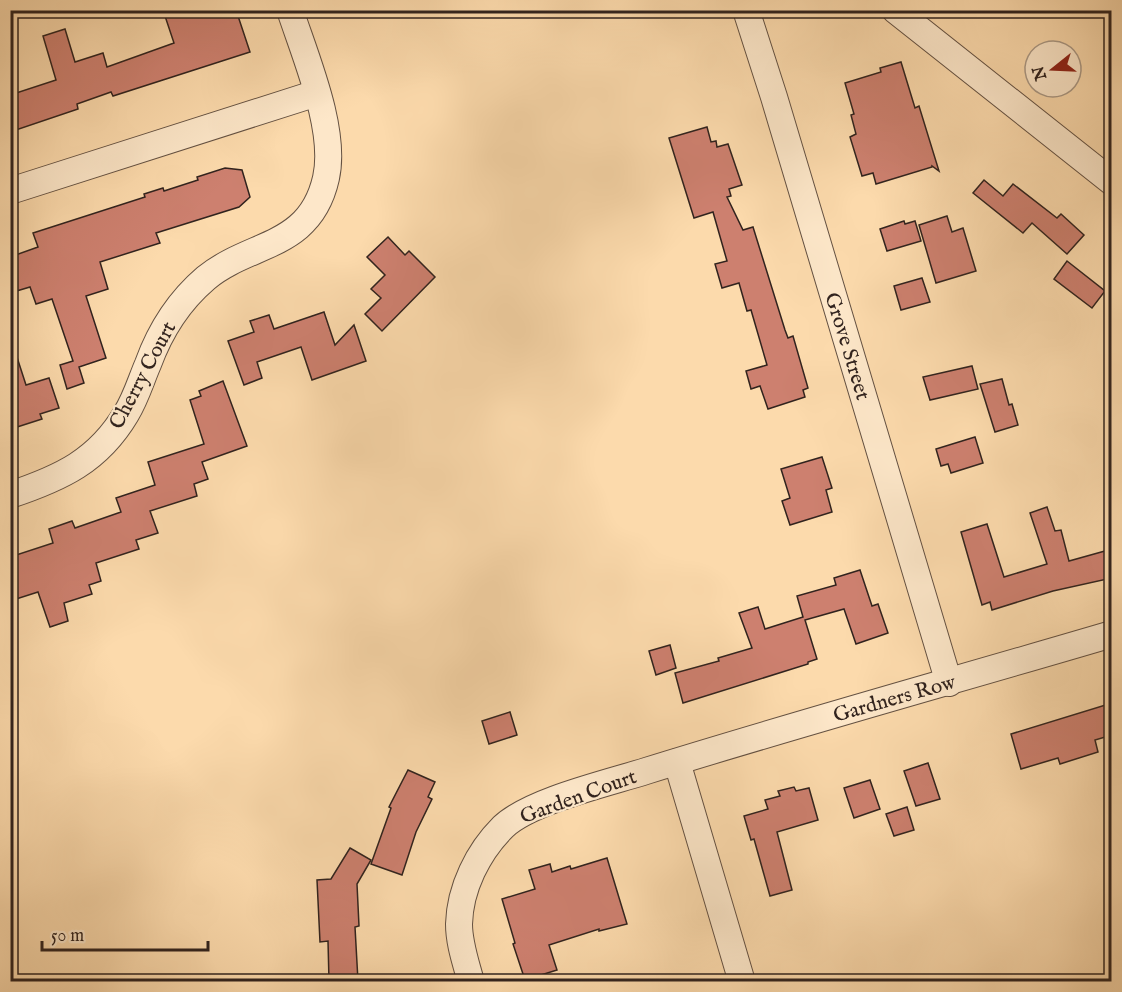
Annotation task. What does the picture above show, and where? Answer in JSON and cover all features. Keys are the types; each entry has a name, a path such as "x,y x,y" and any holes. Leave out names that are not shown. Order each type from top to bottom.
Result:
{"street":[{"name":"Cherry Court","path":"10,495 65,475 99,449 126,414 156,343 165,326 190,293 223,266 289,235 304,221 322,192 327,176 326,135 317,93 290,10"},
{"name":"Grove Street","path":"746,10 778,109 949,683"},
{"path":"895,10 1112,182"},
{"path":"10,191 317,93"},
{"name":"Gardners Row","path":"677,762 1112,634"},
{"path":"677,762 742,981"},
{"name":"Garden Court","path":"471,981 461,945 460,910 472,871 486,846 504,827 527,811 554,800 677,762"}],"building":[{"path":"163,10 236,10 250,52 113,96 111,92 77,104 78,109 10,132 10,95 56,80 43,36 65,29 75,62 103,53 107,67 174,43"},
{"path":"901,62 915,108 919,106 939,171 932,166 876,184 873,173 862,176 850,137 856,134 851,115 854,114 845,83 881,72 880,68"},
{"path":"707,127 711,142 716,141 717,147 728,144 742,185 729,189 731,196 727,197 743,230 753,227 785,330 788,338 793,336 808,388 803,390 805,397 768,409 760,386 751,389 746,371 767,365 751,310 747,311 739,283 722,288 715,264 727,261 713,212 694,218 669,138"},
{"path":"225,168 242,170 250,197 239,207 156,233 160,243 100,262 108,289 86,296 106,358 79,367 84,383 67,389 60,365 73,361 52,299 36,304 30,287 10,293 10,257 38,247 33,233 145,197 144,194 163,188 164,191 198,180 197,177"},
{"path":"984,180 1003,196 1013,184 1057,218 1061,214 1084,235 1067,254 1032,223 1023,233 973,193"},
{"path":"947,216 952,232 963,228 976,271 936,283 919,225"},
{"path":"904,221 905,224 915,221 921,241 887,251 880,229"},
{"path":"388,237 405,255 409,251 435,277 382,331 365,314 381,298 371,289 385,275 367,257"},
{"path":"1067,261 1105,291 1092,308 1054,279"},
{"path":"922,278 930,302 901,310 894,286"},
{"path":"324,312 335,345 354,325 366,361 312,380 301,347 257,362 262,378 244,385 228,341 254,332 250,321 269,315 274,329"},
{"path":"14,348 26,385 49,378 59,408 40,414 42,419 14,428 10,416 10,349"},
{"path":"972,366 978,389 930,400 923,377"},
{"path":"1002,379 1009,405 1012,404 1018,425 995,432 980,384"},
{"path":"223,381 247,446 202,462 208,479 194,484 197,496 150,511 158,533 136,540 139,549 96,563 101,581 89,585 92,594 64,603 68,621 50,627 38,592 10,601 10,557 53,543 49,529 72,521 75,528 121,512 116,498 155,485 148,462 204,444 190,400 201,396 199,391"},
{"path":"975,437 983,463 951,473 948,464 941,466 936,449"},
{"path":"822,457 832,488 826,490 832,512 790,525 782,501 790,498 781,469"},
{"path":"1047,507 1055,531 1061,530 1069,561 1112,549 1112,578 1053,591 992,610 990,602 982,605 961,532 987,524 1004,577 1047,564 1030,513"},
{"path":"860,570 872,606 878,604 888,633 856,644 844,609 805,620 817,659 808,664 683,703 675,673 719,661 718,658 752,648 739,613 758,607 765,629 803,617 797,596 836,585 834,578"},
{"path":"670,645 676,668 656,675 649,651"},
{"path":"1112,703 1112,735 1095,740 1098,752 1060,764 1058,758 1021,769 1011,734"},
{"path":"510,712 517,735 489,744 482,721"},
{"path":"928,763 940,799 916,806 904,771"},
{"path":"408,770 435,782 428,797 432,799 416,832 402,875 371,864 391,808 389,807"},
{"path":"870,780 880,809 854,818 844,788"},
{"path":"794,787 796,791 809,788 818,820 777,832 792,890 770,896 754,839 751,840 744,816 768,809 765,800 780,796 778,791"},
{"path":"907,807 914,830 894,836 886,814"},
{"path":"350,848 371,860 357,884 359,926 355,927 358,981 329,981 328,941 320,942 317,880 331,879"},
{"path":"607,858 627,924 599,931 599,929 549,945 557,970 525,980 502,899 535,889 529,870 550,864 552,872"}]}
